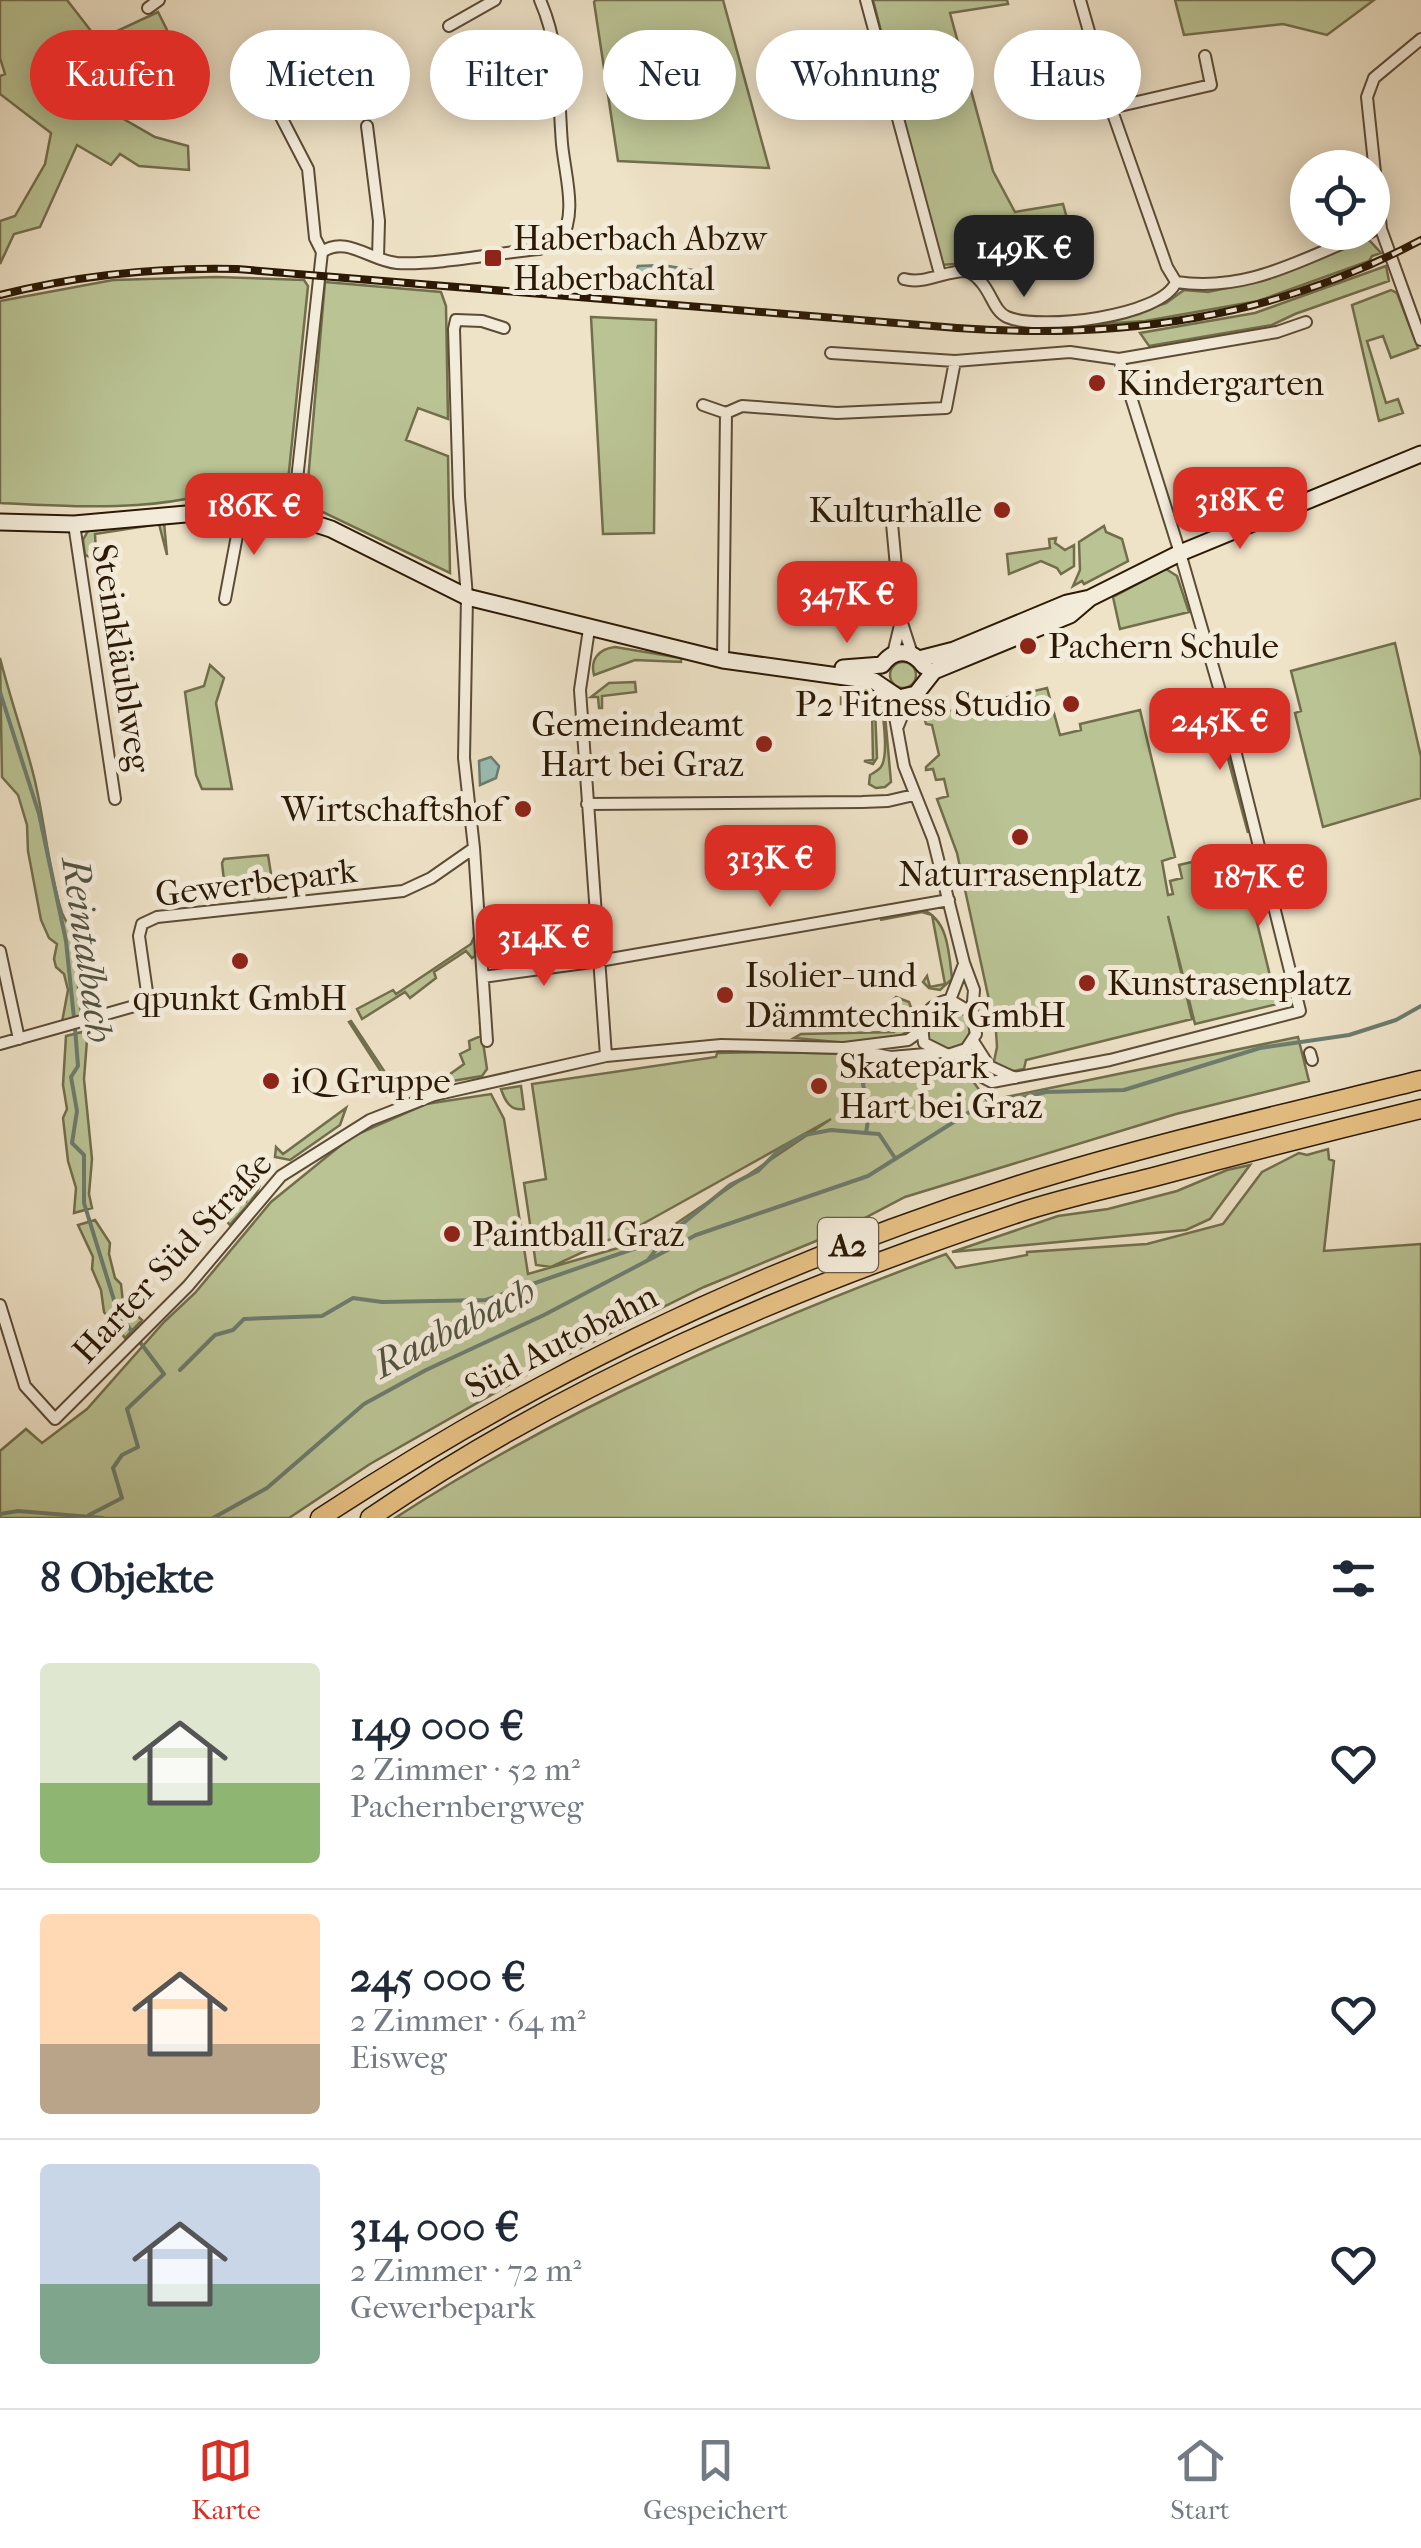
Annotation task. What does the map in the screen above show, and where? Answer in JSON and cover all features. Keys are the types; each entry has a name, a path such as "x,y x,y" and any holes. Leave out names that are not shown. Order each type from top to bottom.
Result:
{"highway":[{"name":"Süd Autobahn","path":"320,1518 400,1465 521,1396 707,1304 847,1246 1021,1184 1421,1080"},
{"name":"Süd Autobahn","path":"370,1518 518,1429 639,1365 874,1264 1022,1212 1421,1108"}],"main road":[{"path":"0,522 74,524 242,509 293,516 331,529 467,597 724,660 824,672 910,697 920,690 926,678 957,660 1070,615 1090,598 1180,553 1421,454"},
{"path":"824,672 954,650 1067,603 1090,598"},
{"path":"915,656 924,665 926,678"},
{"path":"886,690 888,660"}],"street":[{"path":"148,8 159,0"},
{"path":"449,26 495,0"},
{"path":"540,0 551,30"},
{"path":"866,0 940,274"},
{"path":"1080,0 1089,30"},
{"path":"1370,150 1368,86 1421,39"},
{"path":"1141,101 1212,85 1204,56"},
{"path":"283,120 308,169 314,238 322,252 293,516"},
{"path":"322,252 337,245 400,263 539,249 560,242 568,230 570,214 562,120"},
{"path":"1115,120 1167,267 1176,282"},
{"path":"367,126 379,220 378,258"},
{"path":"1176,282 1230,285 1327,250"},
{"path":"1383,250 1421,340"},
{"path":"1048,267 1083,251"},
{"path":"904,279 923,281 940,274 968,271 986,285 997,310 1006,317 1036,321 1103,317 1156,303 1176,282"},
{"path":"487,1041 464,758 467,597 459,497 454,329 456,320 463,318 504,328"},
{"path":"830,353 955,361 1070,352 1119,359 1277,332 1306,322"},
{"path":"886,690 898,726 904,766 933,839 974,990 973,1041 959,1053 973,1072 992,1082 1016,1078 1110,1060 1300,1011 1258,838 1180,553 1119,359"},
{"path":"702,405 726,413 742,406 836,413 946,408 955,361"},
{"path":"724,660 726,413"},
{"path":"915,656 902,620 891,513 934,508"},
{"path":"226,599 242,509"},
{"name":"Steinkläublweg","path":"74,524 116,799"},
{"path":"888,660 902,620"},
{"path":"589,629 580,690 606,1056"},
{"path":"898,726 910,697"},
{"path":"587,804 862,802 914,794"},
{"name":"Gewerbepark","path":"0,1044 84,1022 145,1000 138,936 142,924 157,917 403,891 431,878 474,848"},
{"path":"484,977 599,961 949,900"},
{"path":"0,952 19,1039"},
{"path":"950,1000 964,963"},
{"path":"938,1052 924,1043 922,1030 922,1021 932,1006 950,1000 972,1013"},
{"name":"Harter Süd Straße","path":"0,1305 25,1386 55,1418 188,1286 281,1176 370,1120 434,1094 606,1056 721,1045 844,1048 908,1040 922,1030"},
{"path":"973,1041 989,1066 1016,1078"},
{"name":"Harter Süd Straße","path":"844,1048 891,1057 959,1053"}],"green space":[{"path":"0,0 67,0 90,30 30,30 30,117 0,94 0,76 5,74 0,58"},
{"path":"723,0 731,30 603,30 603,62 594,2"},
{"path":"873,0 1007,0 1008,4 950,13 955,30 881,30"},
{"path":"1175,0 1374,0 1327,35 1283,24 1184,35"},
{"path":"158,12 167,30 119,30"},
{"path":"736,47 769,168 618,161 612,120 736,120"},
{"path":"974,101 993,171 1015,212 1063,204 1068,222 999,239 993,260 983,271 967,263 941,265 904,120 974,120"},
{"path":"34,120 125,120 155,137 188,146 189,170 139,166 120,154 111,165 77,145 40,227 14,234 0,264 0,221 15,216 45,164 51,133"},
{"path":"1335,250 1381,253 1369,261 1258,301 1145,321 1056,327 1112,320 1166,303 1184,290 1208,292 1241,285"},
{"path":"1386,266 1389,281 1272,325 1149,346 1140,333 1255,313"},
{"path":"113,280 304,280 308,286 287,491 254,478 224,490 161,503 0,503 0,301"},
{"path":"325,282 441,292 446,306 448,419 418,408 406,440 448,456 450,573 306,504"},
{"path":"1391,290 1397,293 1418,348 1391,358 1383,336 1367,341 1386,403 1398,399 1403,413 1379,421 1352,305"},
{"path":"591,317 656,320 654,533 603,534"},
{"path":"164,522 167,555 159,524 95,534 96,553 85,555 83,540 88,531"},
{"path":"1104,526 1106,532 1122,539 1128,561 1073,586 1080,570 1079,542"},
{"path":"1056,538 1055,543 1065,550 1074,545 1074,566 1061,574 1041,561 1009,574 1007,554 1050,548 1049,539"},
{"path":"1166,569 1177,576 1189,612 1120,629 1113,597"},
{"path":"1395,643 1421,757 1421,798 1323,827 1295,713 1301,711 1291,671"},
{"path":"615,647 681,658 681,662 635,660 594,675 597,656"},
{"path":"0,658 34,777 57,897 74,943 82,1016 62,1022 68,990 54,959 57,944 49,938 41,920 27,825 18,795 2,777"},
{"path":"903,662 912,666 916,675 912,684 903,688 894,684 890,675 894,666"},
{"path":"210,665 224,678 216,703 232,789 202,789 196,775 185,692 204,686"},
{"path":"635,682 636,692 602,696 602,708 598,697 591,697 609,683"},
{"path":"863,687 874,691 884,704 891,782 885,787 869,784 870,775 884,759 884,732 878,699 863,692"},
{"path":"1047,688 1060,735 1081,730 1080,724 1140,710 1175,857 1162,861 1168,895 1173,894 1170,881 1182,878 1179,865 1219,860 1222,870 1247,864 1253,884 1248,886 1277,1004 1195,1024 1168,916 1192,1019 1026,1060 1024,1069 993,1066 996,1032 957,853 937,799 948,796 944,779 936,780 933,769 926,770 939,755 932,725 926,724 924,717 927,710 937,707 941,713"},
{"path":"1207,693 1218,707 1248,833 1214,707 1206,703"},
{"path":"841,696 866,700 875,709 877,758 873,764 864,761 873,760 872,709 863,704 841,704"},
{"path":"268,855 273,886 267,900 235,904 225,890 224,859"},
{"path":"932,916 946,938 951,969 952,979 940,990 929,988 923,982 927,976 930,987 945,984"},
{"path":"475,935 475,956 472,958 466,951 434,972 436,978 410,998 405,992 362,1019 357,1009 393,990 396,994 471,944"},
{"path":"896,997 909,1002 912,1020 906,1032 891,1039 850,1043 794,1038 801,1034 894,1032 904,1016 899,1003 890,1008 889,1003"},
{"path":"948,1006 963,1013 970,1028 963,1043 948,1050 933,1043 926,1028 933,1013"},
{"path":"351,1021 396,1089 413,1086 415,1091 388,1096 393,1090"},
{"path":"480,1022 487,1069 482,1076 446,1082 446,1077 464,1064 460,1054 470,1049 469,1041 481,1036"},
{"path":"82,1032 87,1040 84,1079 92,1159 92,1208 74,1213 76,1188 68,1161 63,1085 66,1036"},
{"path":"1298,1037 1309,1081 1176,1114 905,1197 838,1232 704,1287 528,1374 370,1464 289,1518 0,1518 0,1451 26,1429 42,1443 87,1409 195,1293 271,1202 351,1137 426,1104 491,1094 504,1119 528,1274 656,1237 831,1119 639,1226 551,1267 536,1265 524,1183 546,1179 532,1084 716,1057 717,1053 840,1054 963,1067 987,1101"},
{"path":"521,1086 524,1109 509,1104 501,1089"},
{"path":"346,1108 340,1125 290,1160 275,1157 276,1147 283,1154"},
{"path":"1328,1149 1329,1159 1334,1161 1324,1251 1421,1244 1421,1518 395,1518 595,1404 733,1339 875,1281 946,1254 956,1268 1027,1252 1147,1244 1223,1224 1262,1172 1299,1153 1307,1155"},
{"path":"246,1164 259,1167 260,1183 253,1198 230,1225 223,1217 237,1202 246,1202 247,1176 238,1175"},
{"path":"1250,1165 1210,1219 1186,1230 952,1252 1058,1216 1108,1209 1177,1191 1227,1170"},
{"path":"95,1220 110,1243 109,1254 115,1278 121,1284 123,1303 142,1320 125,1338 104,1312 101,1290 92,1269 93,1257 78,1225"}],"water":[{"path":"638,266 700,271 703,279 668,284 634,276"},
{"path":"491,757 499,766 496,778 480,785 479,761"}],"waterway":[{"name":"Reintalbach","path":"0,692 39,814 66,941 74,1018"},
{"name":"Raababach","path":"213,1518 267,1488 364,1404 426,1370 544,1315 696,1235 868,1176 976,1108 1046,1092 1124,1090 1260,1048 1349,1035 1396,1020 1421,1006"},
{"name":"Reintalbach","path":"75,1028 78,1066 71,1077 77,1111 72,1143 84,1155 84,1203 118,1313 164,1374 127,1409 138,1447 122,1455 113,1468 122,1498 89,1515"},
{"path":"871,1068 863,1084 869,1114 866,1133 879,1134 895,1158"},
{"path":"648,1260 665,1238 730,1185 758,1171 778,1151 804,1135 831,1130 866,1133"},
{"path":"180,1370 215,1335 233,1330 244,1319 322,1316 353,1298 382,1302 486,1300 665,1238"},
{"name":"Raababach","path":"0,1514 18,1511 103,1518"}],"railway":[{"path":"0,295 117,274 237,269 957,328 1078,330 1195,318 1253,305 1366,267 1421,240"}],"place":[{"name":"Haberbach Abzw Haberbachtal","path":"493,258"},
{"name":"Kindergarten","path":"1097,383"},
{"name":"Kulturhalle","path":"1002,510"},
{"name":"Pachern Schule","path":"1028,646"},
{"name":"P2 Fitness Studio","path":"1071,704"},
{"name":"Gemeindeamt Hart bei Graz","path":"764,744"},
{"name":"Wirtschaftshof","path":"523,809"},
{"name":"Naturrasenplatz","path":"1020,837"},
{"name":"qpunkt GmbH","path":"240,961"},
{"name":"Kunstrasenplatz","path":"1087,983"},
{"name":"Isolier- und Dämmtechnik GmbH","path":"725,995"},
{"name":"iQ Gruppe","path":"271,1081"},
{"name":"Skatepark Hart bei Graz","path":"819,1086"},
{"name":"Paintball Graz","path":"452,1234"}]}
